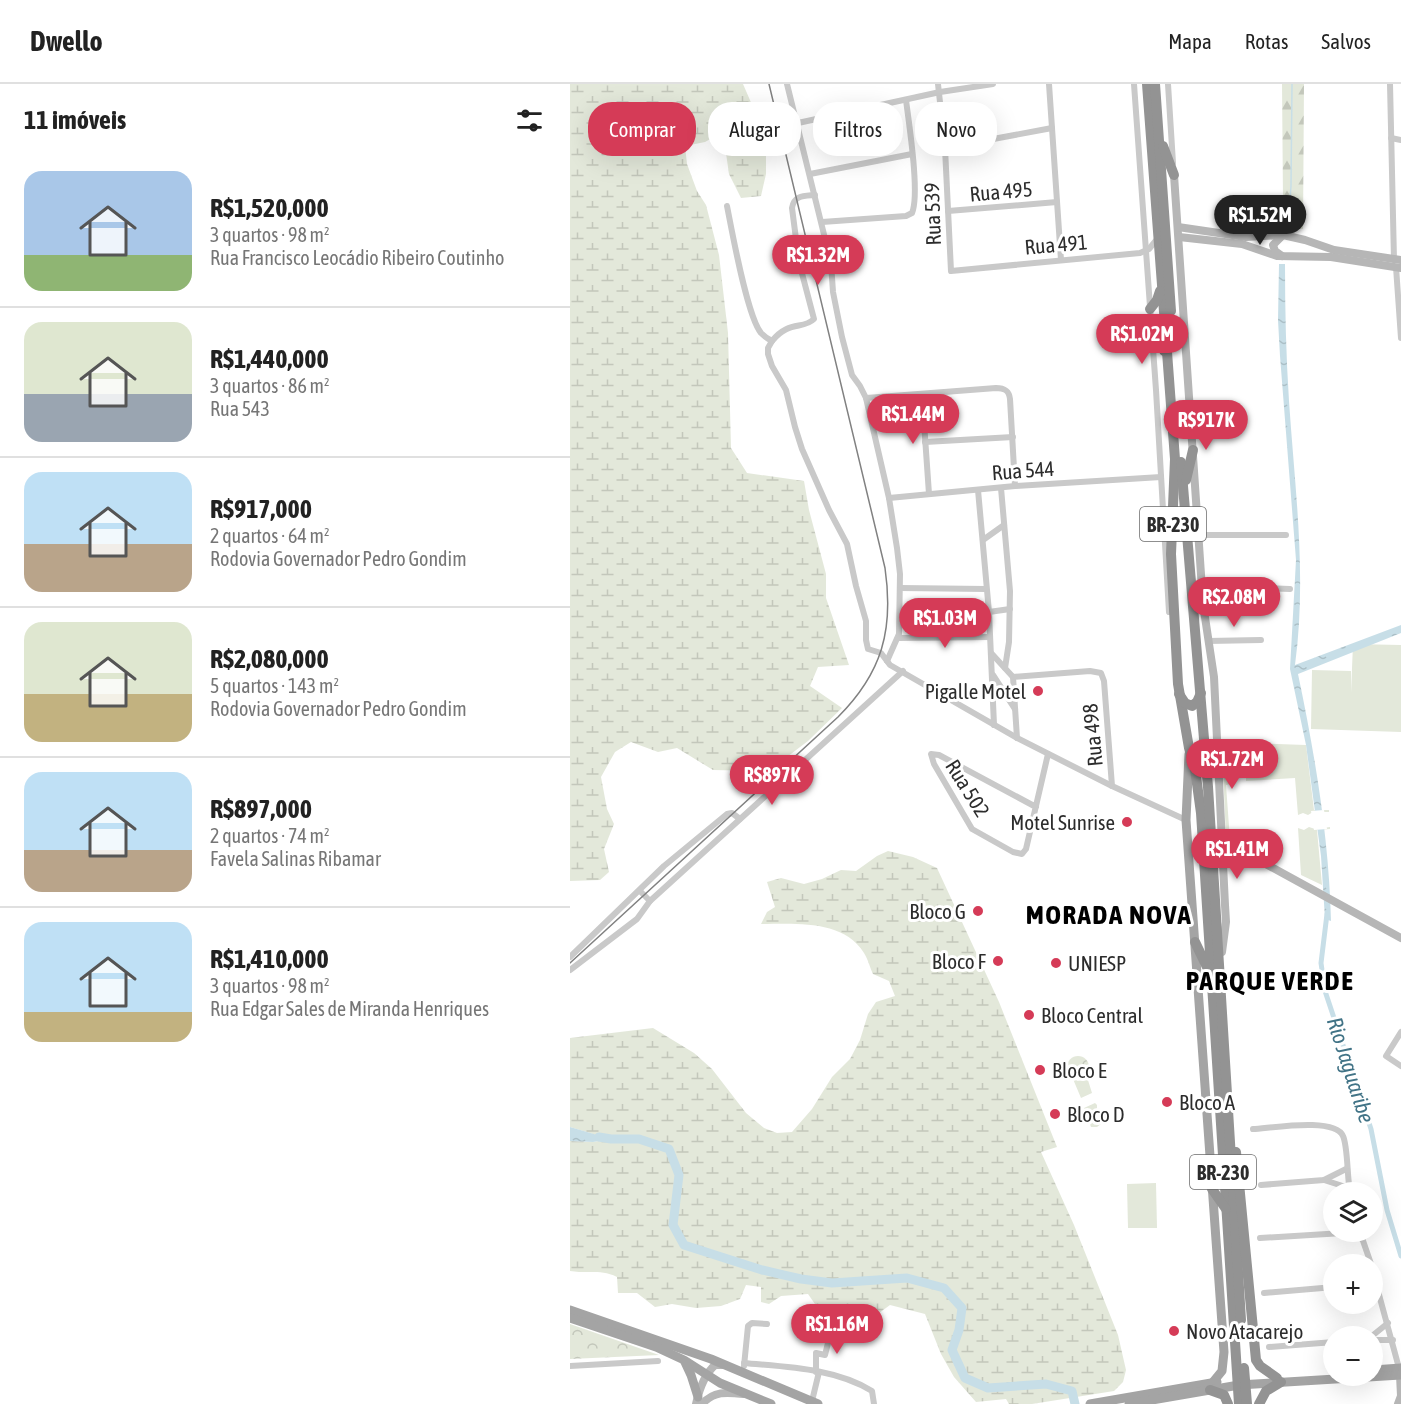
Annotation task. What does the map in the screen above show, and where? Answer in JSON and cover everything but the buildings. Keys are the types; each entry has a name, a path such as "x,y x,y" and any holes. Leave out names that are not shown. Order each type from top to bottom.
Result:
{"highway":[{"path":"1139,84 1153,106"},
{"name":"BR-230","path":"1147,84 1158,131 1201,693 1226,1209 1241,1388"},
{"name":"BR-230","path":"1155,84 1153,106 1158,238 1175,477 1171,554 1179,694 1198,788 1214,974 1228,1095 1241,1388"},
{"path":"1153,106 1161,84"},
{"path":"1158,131 1173,175"},
{"path":"1150,309 1157,300 1161,285"},
{"path":"1152,334 1162,344 1168,363"},
{"path":"1184,489 1193,450"},
{"path":"1172,572 1176,565 1182,563 1192,572"},
{"path":"1179,694 1185,703 1192,706 1197,702 1201,693"},
{"path":"1195,942 1214,974"},
{"path":"1228,1095 1240,1185 1256,1360 1260,1366 1279,1380 1266,1390 1259,1404"},
{"path":"1212,1189 1226,1209"},
{"path":"1211,1386 1224,1395 1228,1404"}],"main road":[{"path":"1173,175 1202,586 1214,677 1226,922 1214,974"},
{"path":"1178,227 1246,237 1283,235 1328,249 1398,264"},
{"path":"1283,235 1273,245 1275,251 1283,257"},
{"path":"1179,237 1242,244 1283,257 1331,257 1398,264"},
{"path":"1129,1404 1211,1386 1222,1371 1224,1360 1186,820 1189,747"},
{"path":"1222,840 1401,938"},
{"path":"570,1310 725,1365"},
{"path":"570,1318 656,1347 744,1394 771,1404"},
{"path":"684,1360 699,1402"},
{"path":"699,1402 707,1375 715,1365 744,1368 809,1401"},
{"path":"1383,1370 1400,1371"},
{"path":"1279,1380 1400,1371"},
{"path":"1398,1404 1401,1396 1400,1371"},
{"path":"1090,1404 1211,1386 1241,1388 1323,1374"},
{"path":"699,1402 720,1393 744,1394"}],"street":[{"path":"787,84 792,102"},
{"name":"Rua 539","path":"938,84 941,102"},
{"path":"801,122 940,92 993,84"},
{"path":"1048,84 1061,260"},
{"path":"1134,84 1174,684 1179,719 1186,733"},
{"path":"1168,84 1173,175"},
{"path":"1390,84 1387,99 1391,138 1389,150 1391,226 1398,264 1401,338"},
{"path":"822,222 906,216 913,210 912,154 906,100"},
{"path":"997,138 1052,128"},
{"path":"801,136 831,263 834,299 848,360 852,375 866,398 889,498 900,588 899,638 887,661"},
{"path":"1391,138 1401,140"},
{"path":"810,174 912,154"},
{"name":"Rua 539","path":"945,156 951,271"},
{"path":"815,195 797,197 792,208 799,262 814,319 807,324 784,328 772,341 768,354 786,390 800,441 829,510 847,544 866,621 867,648 870,651 881,653 887,661 1017,738 1186,820"},
{"path":"1391,200 1401,197"},
{"name":"Rua 495","path":"948,211 1057,202"},
{"path":"727,207 738,261 753,316 761,333 772,341"},
{"path":"1146,251 1158,238"},
{"name":"Rua 491","path":"951,271 1146,251"},
{"path":"866,398 996,388 1005,390 1010,396 1015,486"},
{"path":"922,394 929,494"},
{"path":"925,442 1013,437"},
{"name":"Rua 544","path":"889,498 1015,486 1161,477"},
{"path":"1001,488 1010,574 1010,609 1005,668"},
{"path":"978,490 992,654 994,725"},
{"path":"983,540 1004,525"},
{"path":"1198,535 1286,535"},
{"path":"1202,586 1290,589"},
{"path":"900,588 986,589"},
{"path":"989,612 1010,609"},
{"path":"899,638 990,637"},
{"path":"1208,641 1261,640"},
{"path":"992,654 1013,677 1017,738"},
{"path":"570,970 637,919 646,910 650,901 903,671"},
{"name":"Rua 498","path":"1013,677 1090,671 1101,673 1104,681 1112,786"},
{"path":"992,674 1015,710"},
{"name":"Rua 502","path":"933,753 1036,807 1026,849 1022,854 976,833 931,759 931,754 933,753"},
{"path":"1036,807 1048,754"},
{"path":"570,957 672,858 728,813 733,813 740,819"},
{"path":"640,891 650,901"},
{"path":"1401,1032 1386,1056 1401,1066"},
{"path":"1253,1129 1321,1125 1336,1128 1345,1141 1348,1182"},
{"path":"1261,1185 1324,1180 1346,1169"},
{"path":"1324,1180 1329,1182"},
{"path":"1260,1238 1323,1234"},
{"path":"1264,1293 1323,1288"},
{"path":"1383,1310 1400,1371"},
{"path":"767,1324 752,1323 748,1326 744,1368 817,1372 837,1376 867,1388 873,1393 874,1404"},
{"path":"1383,1328 1388,1323"},
{"path":"809,1401 817,1372 816,1353 825,1355 831,1331"},
{"path":"1383,1339 1393,1340"},
{"path":"1269,1347 1323,1343"},
{"path":"570,1366 658,1361"}],"green space":[{"path":"570,84 743,84 751,102 708,102 708,140 696,144 696,102 588,102 588,156 686,156 697,191 706,205 719,255 728,333 731,448 747,473 804,481 809,510 826,574 826,598 849,665 818,667 810,686 842,708 808,741 775,766 759,757 759,771 713,770 677,748 658,752 631,742 615,752 601,777 607,809 614,824 604,849 609,872 600,880 570,881"},
{"path":"1282,84 1304,84 1303,229 1276,226 1283,201"},
{"path":"726,156 766,156 766,174 761,196 741,198 729,174"},
{"path":"1353,644 1401,645 1401,732 1311,729 1312,670 1351,671 1351,693"},
{"path":"1244,743 1306,745 1314,810 1329,810 1329,812 1298,815 1295,778 1246,781 1251,763 1250,757 1244,752"},
{"path":"1223,770 1236,777 1236,783 1226,785 1230,840 1226,838"},
{"path":"1309,827 1315,829 1330,827 1330,829 1317,830 1322,885 1301,875 1298,828 1304,830"},
{"path":"888,851 913,857 937,868 999,1002 1057,1147 1041,1152 1074,1225 1118,1335 1126,1370 1123,1382 1114,1391 1032,1404 1009,1404 1006,1399 976,1402 954,1377 941,1354 925,1314 890,1305 867,1322 852,1327 854,1337 833,1330 808,1294 781,1296 769,1304 761,1302 761,1287 746,1285 740,1299 721,1306 696,1308 672,1304 655,1307 637,1293 618,1293 617,1277 600,1272 570,1271 570,1141 593,1142 609,1139 570,1127 570,1038 653,1028 694,1053 712,1069 746,1113 764,1128 777,1133 792,1132 812,1109 832,1077 850,1059 860,1040 868,1014 876,1002 895,996 889,981 873,974 864,953 844,934 803,924 761,924 767,912 775,907 767,882 781,878 804,884 841,870 856,871"},
{"path":"1078,1056 1088,1063 1089,1067 1082,1077 1078,1078 1068,1071 1067,1067 1074,1057"},
{"path":"1087,1077 1092,1093 1081,1098 1073,1079 1078,1081"},
{"path":"1095,1103 1100,1109 1097,1116 1100,1117 1098,1120 1101,1124 1091,1127 1084,1108"},
{"path":"1156,1183 1157,1228 1128,1228 1127,1184"},
{"path":"570,1324 659,1355 570,1359"}],"water":[{"path":"1279,264 1285,264 1288,384 1299,533 1300,599 1295,665 1401,625 1401,633 1298,674 1320,797 1331,921 1325,919 1321,856 1306,745 1290,669 1296,560 1280,356"},
{"path":"570,1127 611,1139 593,1142 570,1141"}],"pier":[{"path":"1324,810 1327,829 1314,830 1311,811"}],"waterway":[{"path":"1288,225 1291,186 1292,84"},
{"name":"Rio Jaguaribe","path":"1327,914 1321,963 1325,991 1371,1129 1387,1210 1401,1256"},
{"path":"599,1137 639,1139 669,1149 679,1175 673,1225 684,1245 762,1270 801,1279 832,1283 907,1278 944,1288 962,1308 959,1330 952,1350 965,1378 988,1388 1046,1384 1072,1391 1075,1404"}],"tram line":[{"path":"570,963 838,717 853,701 875,667 886,631 888,611 885,568 769,84"}],"place":[{"name":"Pigalle Motel","path":"1038,691"},
{"name":"Motel Sunrise","path":"1127,822"},
{"name":"Bloco G","path":"978,911"},
{"name":"Bloco F","path":"998,961"},
{"name":"UNIESP","path":"1056,963"},
{"name":"Bloco Central","path":"1029,1015"},
{"name":"Bloco E","path":"1040,1070"},
{"name":"Bloco A","path":"1167,1102"},
{"name":"Bloco D","path":"1055,1114"},
{"name":"Novo Atacarejo","path":"1174,1331"}],"district":[{"name":"MORADA NOVA","path":"1109,914"},
{"name":"PARQUE VERDE","path":"1270,980"}]}
